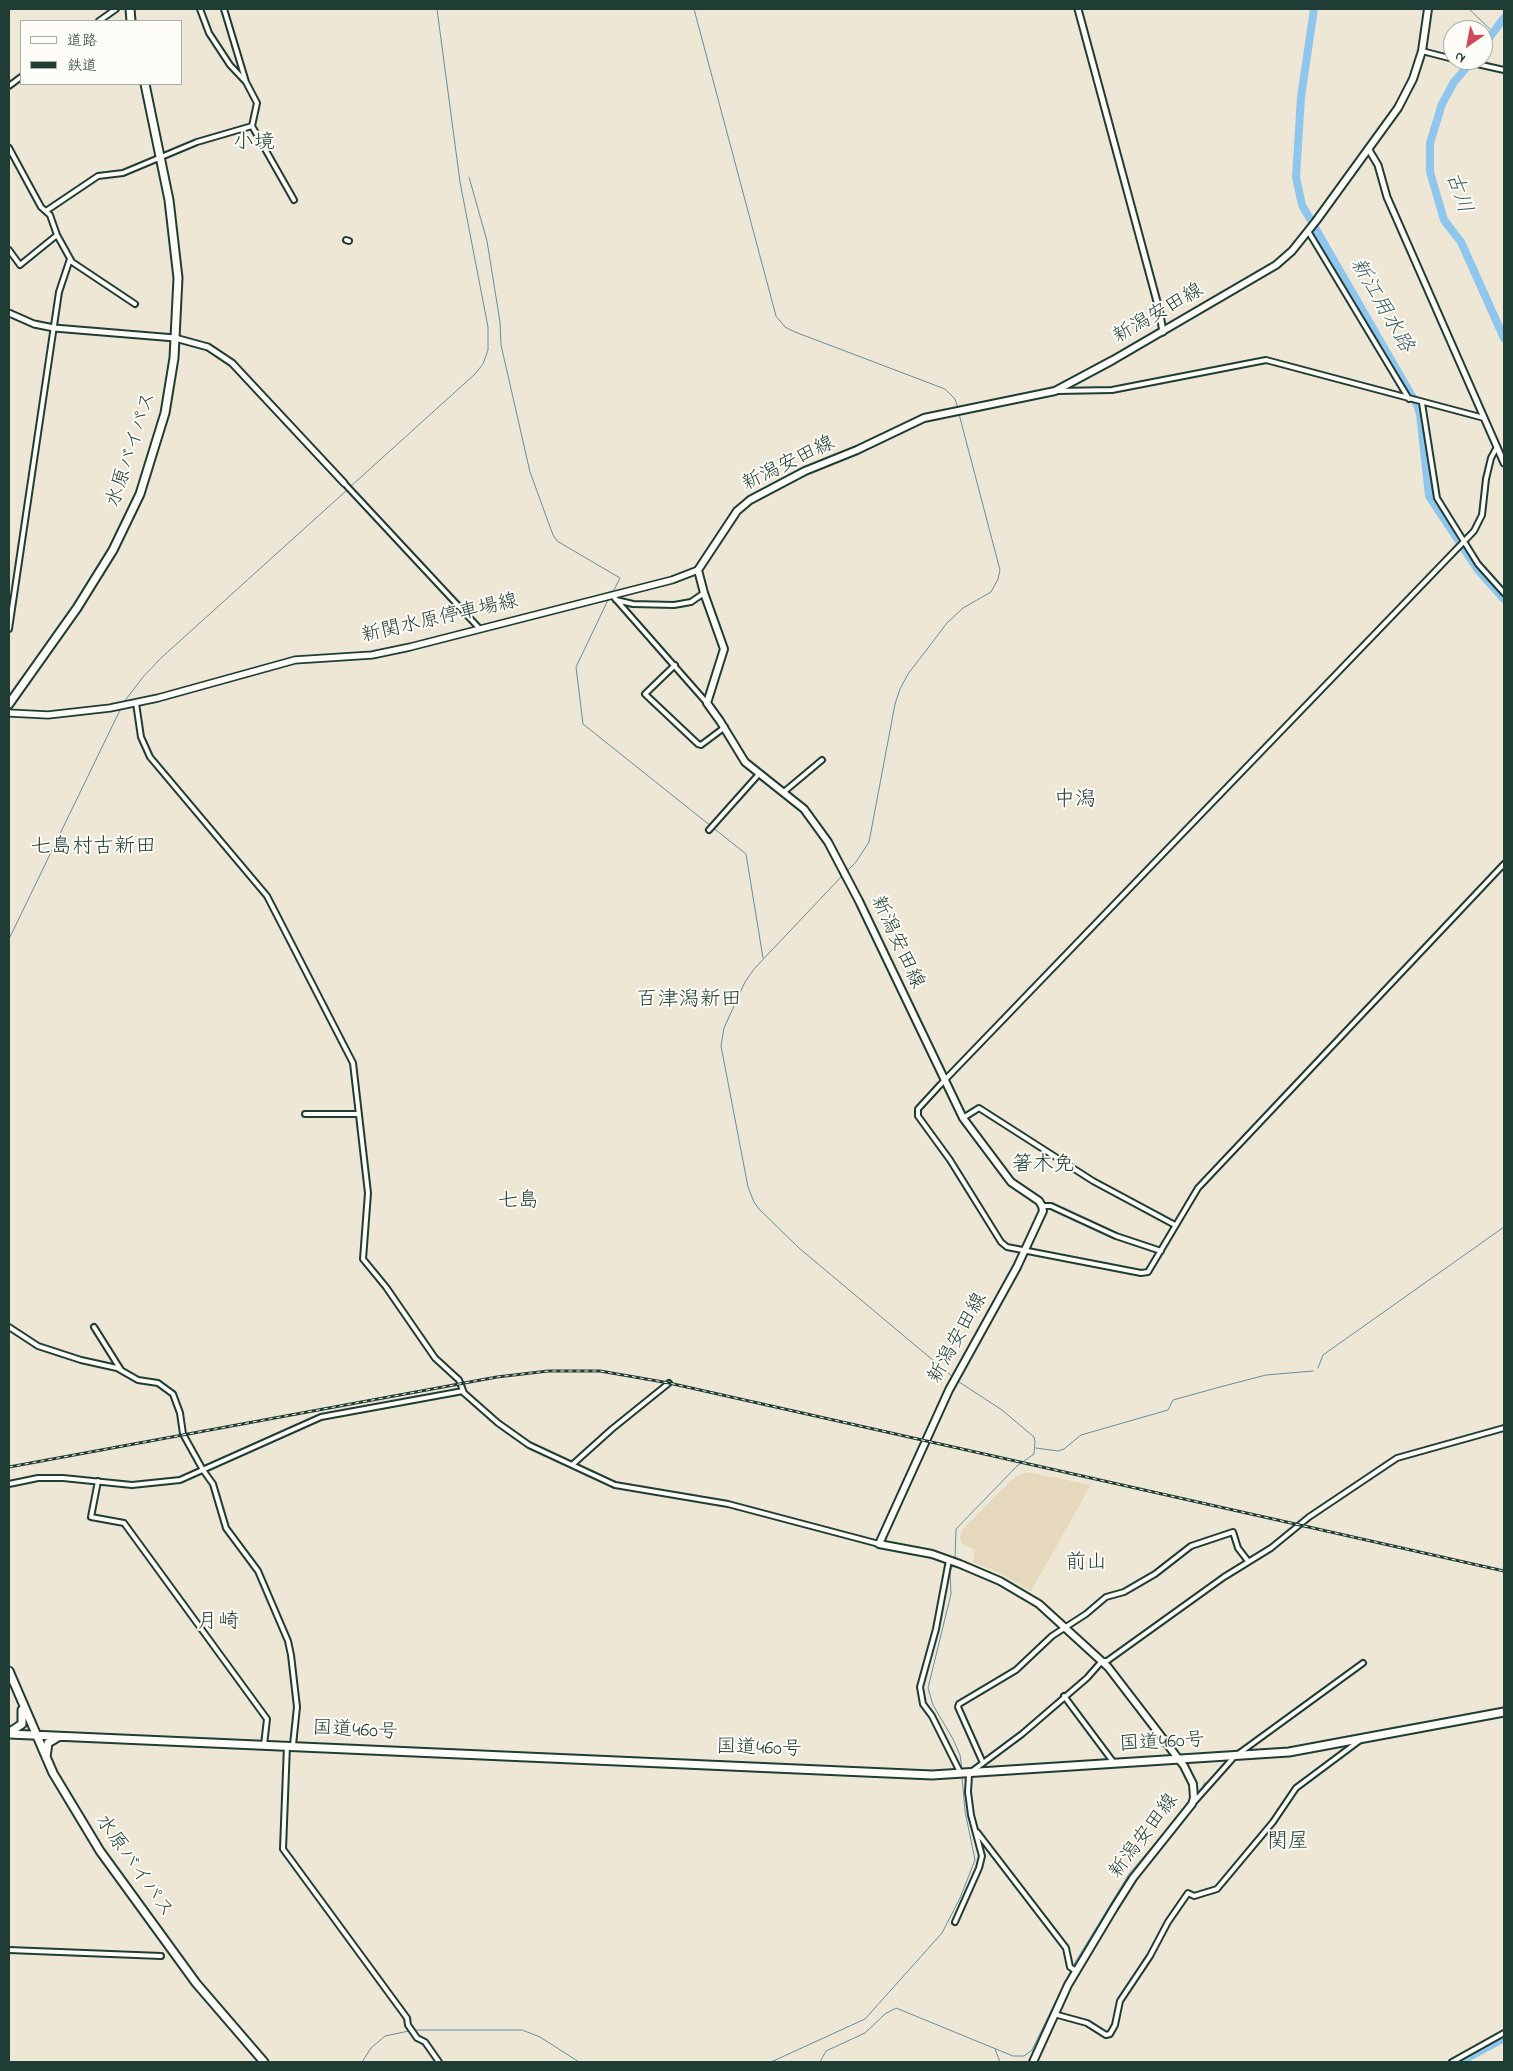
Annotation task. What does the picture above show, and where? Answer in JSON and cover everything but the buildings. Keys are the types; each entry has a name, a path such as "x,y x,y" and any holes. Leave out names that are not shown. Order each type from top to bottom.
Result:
{"highway":[{"name":"水原バイパス","path":"9,704 77,608 126,524 140,494 159,438 171,383 178,270 170,200 145,85"},
{"name":"水原バイパス","path":"9,1672 21,1705 46,1759 73,1809 128,1891 196,1983 264,2062"},
{"path":"9,1733 22,1724 21,1705"},
{"name":"国道460号","path":"9,1733 932,1774 1234,1757 1289,1752 1504,1712"},
{"path":"46,1759 48,1743 60,1736"}],"main road":[{"name":"新潟安田線","path":"698,570 730,519 750,500 804,471 857,450 911,423 955,410 1055,391 1162,332 1276,265 1292,251 1316,221 1369,150 1406,92 1422,52 1428,9"},
{"path":"698,570 724,649 706,702"},
{"name":"新関水原停車場線","path":"9,713 48,716 110,708 295,660 372,655 614,597 688,575 698,570"},
{"name":"新潟安田線","path":"706,702 745,762 804,808 839,861 963,1118 1012,1182 1039,1201 1042,1206 1043,1211 1024,1250 952,1382 879,1544 949,1560 1021,1592 1066,1627 1102,1661 1184,1766 1193,1784 1194,1798 1192,1804 1133,1878 1076,1971 1054,2014 1034,2062"}],"street":[{"path":"100,20 116,9"},
{"path":"200,9 209,32 230,66 246,82"},
{"path":"224,9 246,82 257,103 252,126 294,200"},
{"path":"1078,9 1159,308 1162,332"},
{"path":"1422,52 1443,57"},
{"path":"9,86 20,78"},
{"path":"46,211 98,176 123,173 197,142 252,126"},
{"path":"9,148 41,207 54,222 57,235 70,259 135,304"},
{"path":"1369,150 1378,166 1387,197 1486,418 1504,463"},
{"path":"1308,231 1410,399"},
{"path":"9,250 20,265 57,235"},
{"path":"9,629 59,292 70,259"},
{"path":"9,313 34,324 54,328 175,338 201,344 228,359 480,628"},
{"path":"1055,391 1112,390 1266,360 1486,418"},
{"path":"1421,402 1437,498 1478,564 1504,593"},
{"path":"1497,446 1491,458 1486,479 1480,520 1458,548 918,1109 918,1116 950,1160 1001,1242 1007,1247 1141,1273 1148,1272 1192,1195 1208,1176 1504,864"},
{"path":"614,597 632,604 674,605 691,602 704,593"},
{"path":"614,597 706,702"},
{"path":"675,666 645,694 698,744 701,745 724,727"},
{"path":"132,703 141,737 150,757 267,896 353,1063 368,1193 363,1259 386,1287 436,1358 459,1380 463,1391 508,1431 529,1445 615,1485 728,1504 879,1544"},
{"path":"785,792 822,760"},
{"path":"711,828 760,773"},
{"path":"963,1118 979,1108 1093,1182 1175,1225"},
{"path":"305,1114 360,1114"},
{"path":"1042,1206 1051,1206 1116,1236 1161,1251"},
{"path":"9,1327 38,1346 81,1360 121,1370 138,1380 158,1383 173,1394 180,1413 183,1434 203,1470 214,1484 226,1528 258,1571 288,1641 292,1655 297,1707 290,1745 282,1845 286,1858 407,2018 416,2036 424,2042 439,2062"},
{"path":"94,1327 121,1370"},
{"path":"572,1465 612,1429 669,1383"},
{"path":"9,1484 38,1478 132,1485 169,1482 203,1470 321,1417 463,1391"},
{"path":"966,1772 1022,1734 1087,1678 1102,1661 1107,1661 1275,1545 1308,1517 1397,1458 1504,1428"},
{"path":"98,1481 91,1517 124,1523 267,1719 264,1745"},
{"path":"983,1762 958,1707 959,1704 1016,1670 1052,1636 1086,1614 1106,1597 1124,1592 1155,1574 1191,1546 1233,1532 1238,1548 1248,1562"},
{"path":"949,1560 936,1629 920,1687 923,1704 969,1775 968,1792 982,1856 979,1868 955,1922"},
{"path":"1192,1804 1234,1757 1363,1663"},
{"path":"1064,1696 1114,1763"},
{"path":"1054,2014 1087,2022 1108,2035 1115,2025 1120,2000 1150,1956 1168,1922 1188,1893 1200,1895 1216,1889 1273,1822 1296,1788 1359,1740"},
{"path":"975,1830 1066,1948 1070,1967 1076,1971"},
{"path":"9,1950 161,1956"},
{"path":"1452,2062 1504,2033"}],"shaded area":[{"path":"1027,1472 1091,1485 1031,1591 1004,1575 973,1562 975,1550 962,1544 960,1536 963,1529 1015,1477"}],"waterway":[{"path":"350,487 475,374 483,364 488,350 488,327 460,182 437,9"},
{"path":"694,9 776,316 785,327 795,332 945,389 955,399 958,408"},
{"name":"新江用水路","path":"1314,9 1301,97 1296,177 1302,205 1417,405 1420,414 1429,496 1478,570 1504,599"},
{"path":"1469,9 1480,20"},
{"name":"古川","path":"1493,33 1504,18"},
{"name":"古川","path":"1464,70 1454,82 1442,104 1430,143 1430,172 1444,220 1461,242 1504,338"},
{"path":"469,177 487,241 500,322 501,345 530,472 553,535 557,541 620,578 614,590"},
{"path":"847,871 856,862 869,842 895,704 900,689 908,674 947,623 963,608 991,592 998,579 1000,570 959,414"},
{"path":"124,702 143,677 161,658 347,490"},
{"path":"608,600 576,667 583,724 746,854 763,958"},
{"path":"9,939 121,708"},
{"path":"842,876 754,969 745,982 724,1028 721,1046 748,1187 759,1209 799,1248 953,1377"},
{"path":"1318,1368 1323,1355 1504,1227"},
{"path":"1036,1448 1058,1451 1064,1449 1081,1435 1168,1410 1173,1400 1266,1375 1313,1371"},
{"path":"955,1559 956,1529 1017,1466 1034,1454 1035,1442 1034,1437 1002,1410 956,1380"},
{"path":"953,1565 950,1572 951,1594 928,1688 933,1705 960,1755 962,1770"},
{"path":"771,2062 865,2019 942,1933 960,1898 975,1860 965,1811 962,1777"},
{"path":"1203,1786 1205,1782"},
{"path":"1073,1966 1129,1874 1185,1808"},
{"path":"820,2062 826,2051 865,2033 885,2014 896,2008 1013,2056 1024,2056 1032,2050 1071,1970"},
{"path":"413,2030 522,2030 540,2037 579,2062"},
{"path":"362,2062 371,2048 385,2036 409,2031"},
{"name":"新江用水路","path":"1460,2062 1504,2038"},
{"path":"995,2049 1000,2062"}],"railway":[{"path":"9,1467 497,1377 548,1371 600,1371 669,1383 1504,1571"}],"district":[{"name":"小境","path":"254,145"},
{"name":"中潟","path":"1075,802"},
{"name":"七島村古新田","path":"93,849"},
{"name":"百津潟新田","path":"689,1002"},
{"name":"箸木免","path":"1043,1167"},
{"name":"七島","path":"518,1203"},
{"name":"前山","path":"1086,1565"},
{"name":"月崎","path":"218,1624"},
{"name":"関屋","path":"1288,1844"}]}
